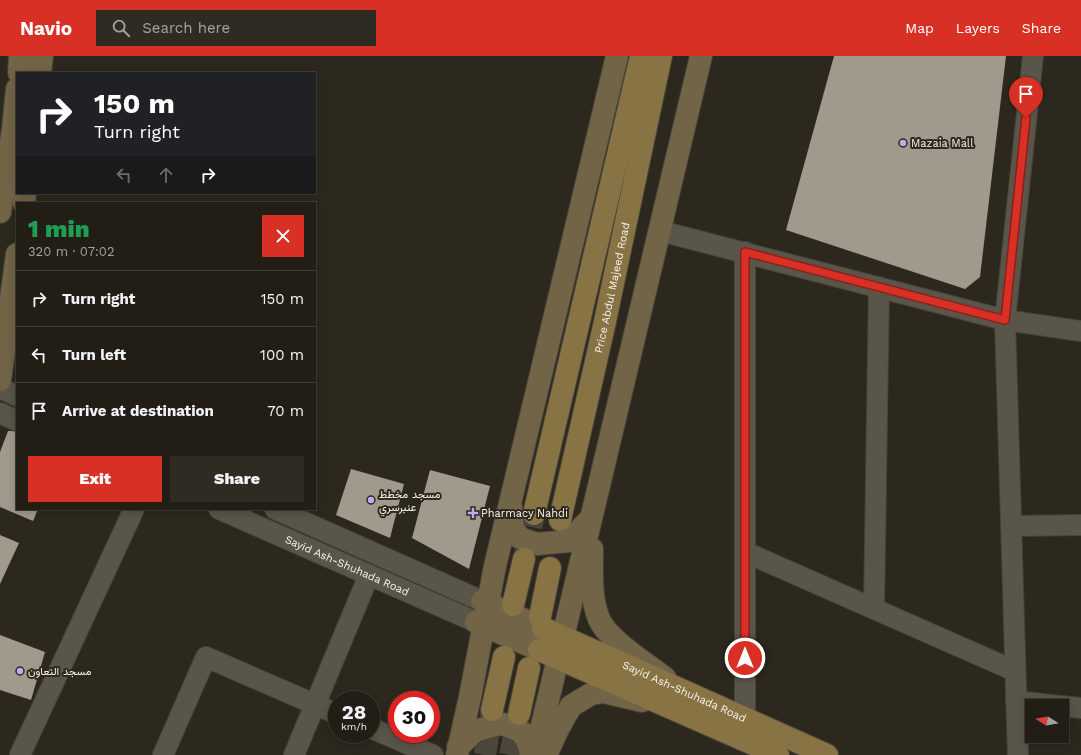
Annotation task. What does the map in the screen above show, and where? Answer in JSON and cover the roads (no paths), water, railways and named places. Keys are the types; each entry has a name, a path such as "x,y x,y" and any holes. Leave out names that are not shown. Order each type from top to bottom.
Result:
{"main road":[{"name":"Price Abdul Majeed Road","path":"534,514 641,56"},
{"name":"Price Abdul Majeed Road","path":"560,520 604,326 661,56"},
{"path":"513,604 524,560"},
{"path":"541,623 550,568"},
{"name":"Sayid Ash-Shuhada Road","path":"541,623 563,637 778,755"},
{"path":"492,710 504,657"},
{"name":"Sayid Ash-Shuhada Road","path":"542,659 745,718 827,755"},
{"path":"519,714 542,659"}],"street":[{"path":"19,72 20,56"},
{"path":"40,72 42,56"},
{"path":"458,751 485,602 617,56"},
{"path":"535,755 542,659 563,637 701,56"},
{"path":"1018,755 1005,320 1033,56"},
{"path":"0,212 16,100"},
{"path":"660,230 1005,320 1081,331"},
{"path":"745,252 745,718"},
{"path":"0,380 16,261"},
{"path":"874,608 879,287"},
{"path":"0,388 16,396"},
{"path":"0,413 16,421"},
{"path":"510,502 513,529 520,538 537,544 569,540 592,517"},
{"path":"20,755 134,510"},
{"name":"Sayid Ash-Shuhada Road","path":"221,510 480,624"},
{"name":"Sayid Ash-Shuhada Road","path":"277,510 485,602"},
{"path":"592,517 593,599 600,620 615,639 675,698"},
{"path":"1011,526 1081,525"},
{"path":"745,552 1015,671"},
{"path":"294,755 369,575"},
{"path":"485,602 541,623"},
{"path":"480,624 542,659"},
{"path":"163,755 206,657 328,710"},
{"path":"546,755 571,706 591,694 604,692 675,698"},
{"path":"1016,701 1025,702"},
{"path":"1069,707 1081,708"},
{"path":"458,751 475,731 503,724 522,732 528,743 531,755"},
{"path":"380,732 432,755"}],"tunnel":[{"path":"524,559 534,514"},
{"path":"485,755 492,710"},
{"path":"510,755 519,714"}],"place":[{"name":"Mazaia Mall","path":"903,143"},
{"name":"مسجد مخطط عنبرسري","path":"371,500"},
{"name":"Pharmacy Nahdi","path":"473,513"},
{"name":"مسجد التعاون","path":"20,671"}]}
